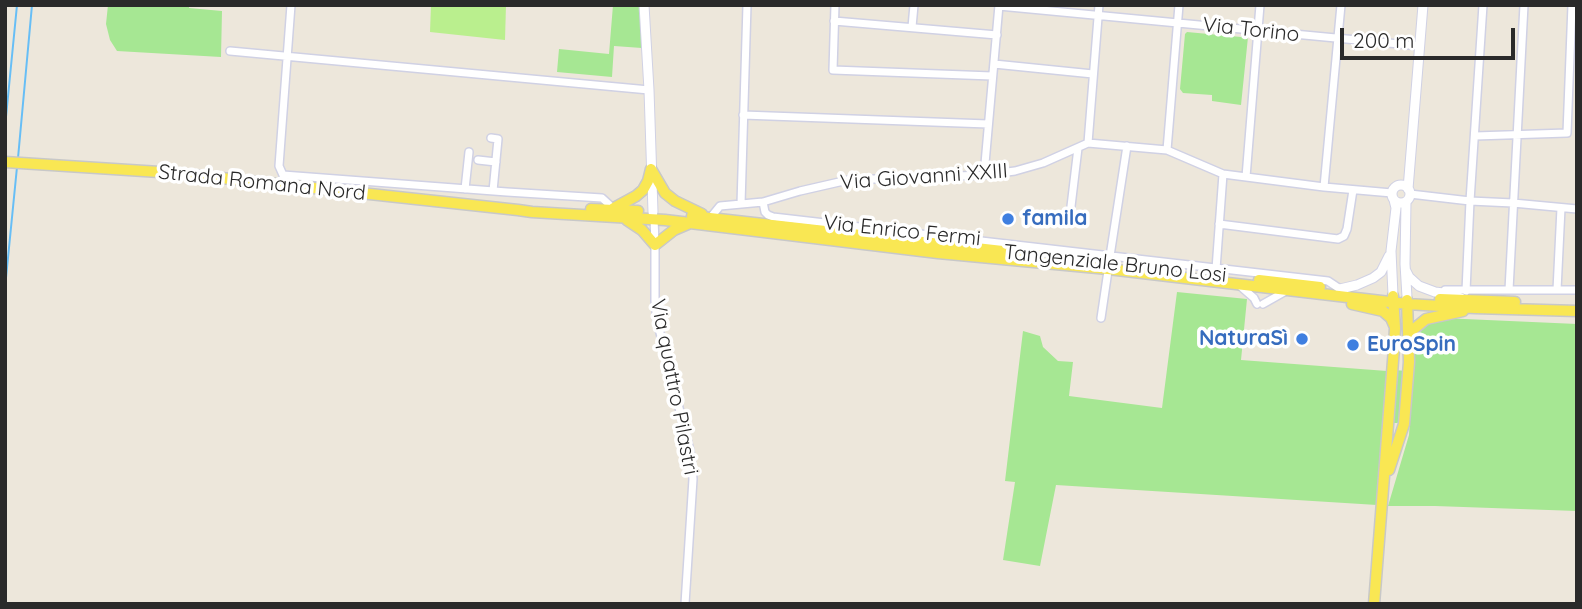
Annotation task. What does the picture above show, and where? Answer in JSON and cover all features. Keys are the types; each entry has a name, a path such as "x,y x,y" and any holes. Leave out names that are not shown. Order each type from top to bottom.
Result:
{"main road":[{"name":"Strada Romana Nord","path":"7,162 175,173 518,210 654,216"},
{"path":"651,169 643,190 617,213 642,230 655,245 674,229 695,223"},
{"path":"651,169 665,193 675,201 711,217"},
{"name":"Tangenziale Bruno Losi","path":"654,216 711,217 1340,289 1393,299"},
{"name":"Tangenziale Bruno Losi","path":"654,216 938,253 1109,263 1286,291 1475,308 1577,311"},
{"path":"1311,293 1381,310 1391,318 1395,328"},
{"name":"Tangenziale Bruno Losi","path":"1407,300 1465,296 1577,305"},
{"path":"1374,604 1393,367 1393,299"},
{"path":"1382,501 1404,424 1409,333 1407,300"},
{"path":"1409,333 1426,319 1475,308"},
{"path":"1393,367 1408,368"},
{"path":"1388,424 1404,424"}],"street":[{"path":"291,5 279,166 283,175 602,198 617,213"},
{"path":"644,5 654,216"},
{"path":"741,204 747,5"},
{"path":"835,5 833,70 992,76"},
{"path":"912,27 914,5"},
{"path":"1099,5 1088,143 1167,150 1223,174 1353,190 1577,209"},
{"path":"1167,150 1180,5"},
{"path":"1246,177 1260,5"},
{"path":"1324,187 1340,5"},
{"path":"1393,299 1391,251 1395,208 1401,194 1411,142 1423,5"},
{"path":"1465,296 1483,5"},
{"path":"1509,290 1524,5"},
{"path":"1475,136 1567,133 1572,5"},
{"path":"984,175 999,6"},
{"name":"Via Torino","path":"999,6 1420,46"},
{"path":"834,21 997,35"},
{"path":"230,51 649,90"},
{"path":"994,64 1093,74"},
{"path":"743,115 988,124"},
{"path":"491,138 498,139 493,191"},
{"name":"Via Giovanni XXIII","path":"711,217 720,206 763,202 848,180 1015,172 1088,143"},
{"path":"1101,318 1127,146"},
{"path":"1069,223 1078,148"},
{"path":"465,189 469,152"},
{"path":"478,160 496,162"},
{"path":"1216,269 1223,174"},
{"path":"1219,224 1338,239 1344,236 1348,229 1353,190"},
{"path":"1401,194 1407,300"},
{"name":"Via Enrico Fermi","path":"763,202 765,212 773,217 1109,263 1216,269 1328,281 1340,289"},
{"path":"1557,289 1561,208"},
{"name":"Via quattro Pilastri","path":"654,216 657,321 690,451 693,479 685,604"},
{"path":"1340,289 1373,278 1381,272 1391,251"},
{"path":"1405,264 1414,283 1435,292 1465,296"},
{"path":"1239,285 1258,302 1286,291"},
{"path":"1465,296 1471,289 1577,290"}],"green space":[{"path":"108,5 189,5 189,8 222,11 221,57 117,51 110,40 106,24"},
{"path":"431,5 506,5 505,40 430,32"},
{"path":"613,5 639,5 642,48 614,46 612,77 557,72 559,49 609,54"},
{"path":"1187,32 1248,37 1241,105 1212,101 1212,95 1183,93 1180,89"},
{"path":"1177,292 1247,299 1241,360 1387,371 1377,505 1056,485 1040,566 1003,560 1015,482 1005,481 1023,331 1040,336 1043,347 1058,361 1073,362 1069,396 1162,408"},
{"path":"1442,318 1577,324 1577,511 1388,506 1409,435 1414,356 1420,333 1431,322"},
{"path":"1395,370 1406,371 1400,422 1392,423"}],"waterway":[{"path":"5,127 17,5"},
{"path":"18,158 32,5"},
{"path":"5,288 17,167"}],"place":[{"name":"famila","path":"1008,219"},
{"name":"NaturaSì","path":"1302,339"},
{"name":"EuroSpin","path":"1353,345"}]}
